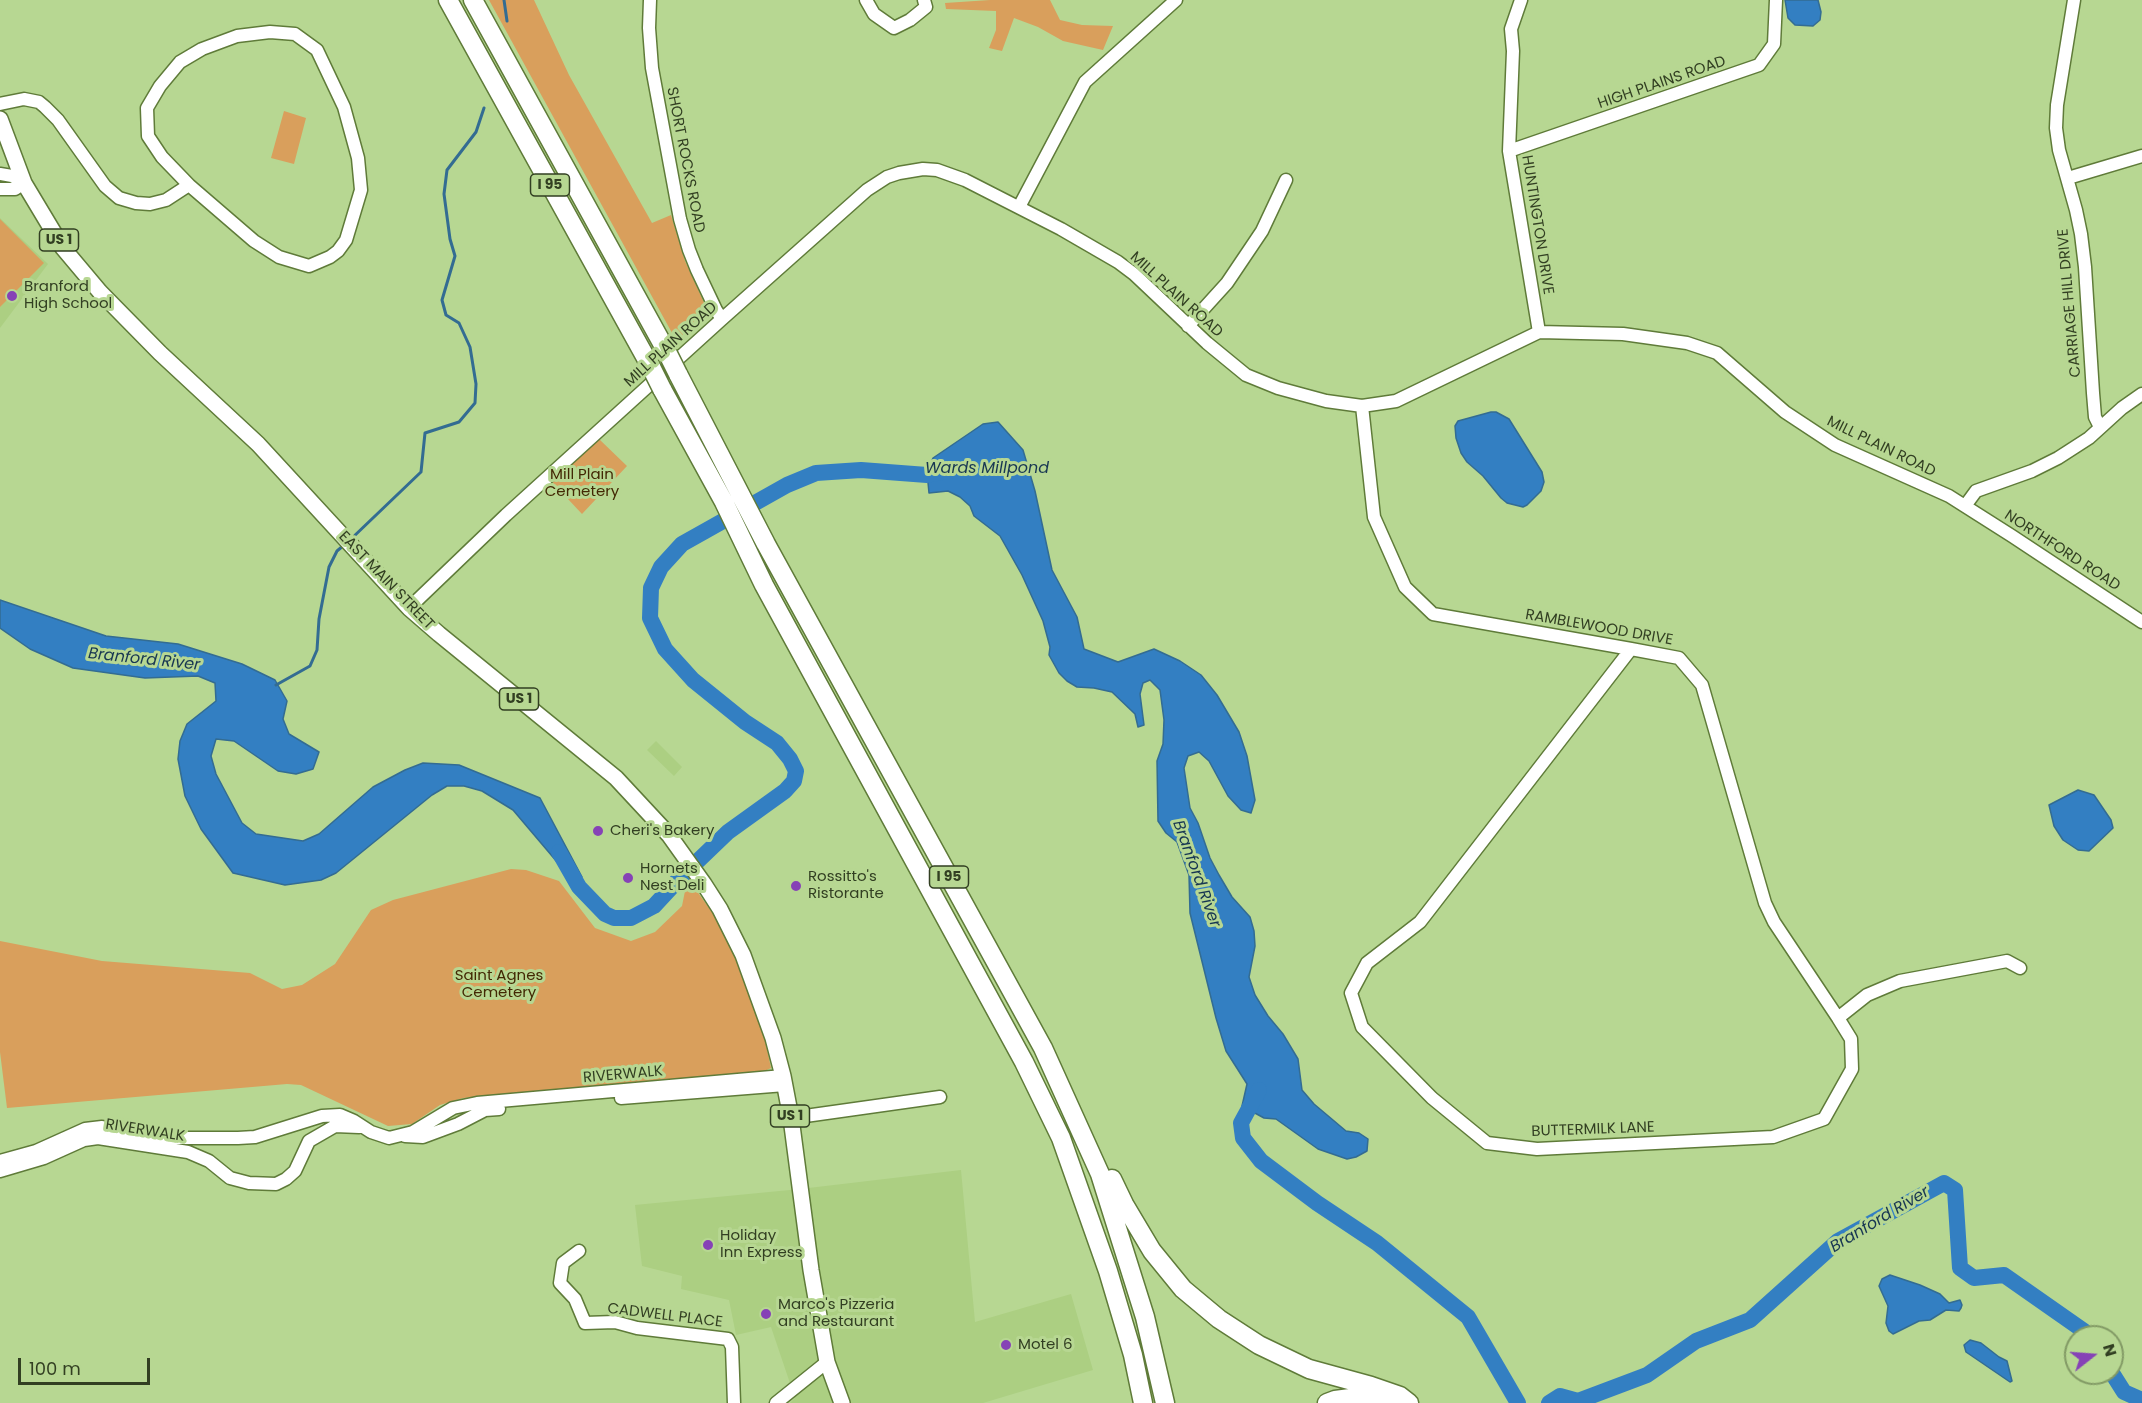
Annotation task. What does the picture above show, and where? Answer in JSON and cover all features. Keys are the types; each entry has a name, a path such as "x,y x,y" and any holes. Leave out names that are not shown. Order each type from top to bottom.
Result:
{"highway":[{"name":"I 95","path":"448,0 724,502 764,585 1024,1062 1062,1138 1108,1271 1133,1355 1143,1403"},
{"name":"I 95","path":"473,0 668,354 766,544 1043,1048 1100,1174 1145,1317 1166,1403"},
{"path":"1043,1048 1084,1120 1124,1204 1152,1251 1183,1289 1219,1319 1259,1345 1309,1369 1371,1386 1400,1396 1409,1403"},
{"path":"1327,1403 1366,1396 1388,1403"}],"main road":[{"name":"US 1","path":"0,119 24,183"},
{"name":"EAST MAIN STREET","path":"24,183 63,248 100,292 160,353 258,444 409,608 609,771 657,821 704,884 734,936 755,984 766,1014 784,1080 810,1267 827,1362 842,1403"}],"street":[{"name":"SHORT ROCKS ROAD","path":"650,0 649,28 652,68 678,211 688,250 722,319"},
{"path":"871,2 874,14 894,28 910,20 926,7 924,0"},
{"path":"1019,207 1086,82 1176,0"},
{"name":"HUNTINGTON DRIVE","path":"1521,0 1511,28 1513,51 1509,152 1539,332"},
{"name":"HIGH PLAINS ROAD","path":"1509,152 1759,65 1774,44 1776,0"},
{"name":"CARRIAGE HILL DRIVE","path":"2074,0 2057,105 2056,128 2059,150 2081,234 2095,417 2100,427"},
{"path":"270,32 295,34 317,50 344,107 358,158 361,190 346,240 338,251 309,266 279,257 254,241 189,185 162,157 148,136 147,108 160,86 180,62 202,49 237,36 270,32"},
{"path":"0,104 24,99 39,102 58,120 105,186 119,198 150,204 166,200 189,185"},
{"path":"2068,178 2142,156"},
{"name":"MILL PLAIN ROAD","path":"409,608 506,515 867,190 887,177 923,169 951,173 1019,207 1118,262 1134,274 1230,364 1256,380 1326,401 1362,406 1396,401 1539,332 1623,334 1687,343 1717,353 1785,412 1836,445 1949,496 1965,506"},
{"path":"0,174 12,176 24,183 15,189 0,189"},
{"path":"1188,326 1227,283 1262,231 1286,180"},
{"path":"1965,506 1976,491 2048,464 2076,447 2142,393"},
{"name":"RAMBLEWOOD DRIVE","path":"1362,406 1374,517 1405,587 1433,614 1679,658 1702,685 1765,903 1774,922 1851,1039 1852,1069"},
{"name":"NORTHFORD ROAD","path":"1965,506 2142,622"},
{"name":"BUTTERMILK LANE","path":"1631,649 1420,922 1367,963 1351,993 1362,1027 1432,1098 1487,1143 1537,1149 1773,1137 1824,1119 1852,1069"},
{"path":"1838,1018 1867,995 1900,981 2007,961 2020,968"},
{"name":"RIVERWALK","path":"0,1161 36,1151 85,1129 102,1127 160,1138 238,1138 255,1137 322,1116 340,1115 371,1132 389,1138 413,1132 453,1108 477,1103 784,1080"},
{"path":"791,1118 940,1097"},
{"name":"RIVERWALK","path":"0,1171 45,1158 84,1140 98,1138 188,1152 209,1161 230,1178 258,1184 276,1184 295,1171 309,1141 326,1129 335,1126 364,1128"},
{"name":"CADWELL PLACE","path":"579,1251 563,1263 560,1283 575,1299 585,1323 615,1322 637,1328 728,1339 732,1347 734,1403"},
{"path":"776,1403 827,1362"}],"shaded area":[{"name":"Branford High School","path":"0,218 48,264 0,328"},
{"path":"656,741 682,767 674,776 647,750"},
{"path":"961,1170 975,1322 1071,1294 1093,1370 983,1403 790,1403 795,1398 771,1327 736,1335 729,1300 681,1289 682,1276 642,1266 635,1205"}],"green space":[{"path":"489,0 534,0 569,75 652,223 671,215 685,261 706,307 677,342"},
{"path":"1050,0 1060,20 1082,25 1113,26 1103,50 1063,41 1038,27 1014,18 1002,51 989,48 996,30 996,11 946,9 945,3"},
{"path":"284,111 306,118 294,164 271,158"},
{"name":"Branford High School","path":"0,219 44,263 0,307"},
{"name":"Mill Plain Cemetery","path":"599,439 627,466 582,514 552,482"},
{"name":"Saint Agnes Cemetery","path":"511,869 526,870 559,881 595,928 631,941 655,932 682,906 686,886 691,883 717,919 744,976 762,1026 771,1068 758,1074 463,1098 440,1105 412,1124 388,1126 301,1085 287,1084 7,1108 0,1052 0,941 102,961 250,973 282,989 302,985 335,964 371,910 393,900"}],"water":[{"path":"1785,0 1818,0 1820,20 1813,26 1795,25 1788,18"},
{"path":"1496,412 1509,419 1542,472 1544,482 1541,491 1523,507 1507,503 1501,498 1461,453 1456,438 1455,426 1458,421"},
{"name":"Wards Millpond","path":"998,422 1023,450 1035,491 1052,570 1077,617 1084,649 1118,662 1154,649 1180,661 1201,675 1217,695 1239,732 1247,756 1255,800 1251,813 1241,810 1228,796 1209,761 1199,752 1188,756 1184,768 1190,808 1219,875 1232,897 1250,917 1255,946 1249,977 1255,995 1298,1059 1302,1090 1314,1104 1346,1131 1359,1133 1368,1139 1367,1151 1356,1157 1347,1159 1318,1149 1276,1119 1264,1118 1242,1106 1247,1084 1226,1051 1216,1018 1190,913 1189,875 1177,842 1166,833 1158,821 1157,761 1163,744 1164,720 1160,690 1150,680 1143,683 1140,694 1144,725 1138,727 1135,714 1112,692 1077,687 1067,681 1059,673 1049,655 1050,647 1043,621 1022,575 1000,536 974,516 970,506 960,497 948,491 929,493 927,472 933,458 983,424"},
{"path":"0,600 106,636 178,644 242,664 275,680 287,701 283,719 289,734 319,752 313,769 296,774 278,771 234,741 216,739 211,756 216,774 242,823 256,834 303,841 319,834 373,787 405,770 423,763 459,765 540,798 582,877 563,869 513,810 482,791 464,786 447,786 432,795 336,873 321,880 285,885 233,873 201,829 185,796 178,759 180,741 187,724 216,701 215,683 198,676 145,678 73,668 30,649 0,628"},
{"path":"2078,790 2094,795 2111,820 2113,828 2089,851 2078,850 2063,840 2054,826 2049,805"},
{"path":"1890,1275 1940,1294 1949,1303 1960,1300 1961,1308 1959,1311 1946,1310 1930,1320 1919,1321 1893,1334 1886,1323 1888,1306 1879,1286 1882,1279"},
{"path":"1970,1340 1981,1343 2007,1361 2012,1381 2010,1382 1966,1352 1964,1345"}],"waterway":[{"path":"504,0 507,21"},
{"path":"351,539 421,472 425,433 459,422 475,403 476,384 470,347 459,323 446,315 442,300 455,256 450,239 444,194 447,170 476,132 484,108"},
{"name":"Branford River","path":"755,503 787,485 816,473 861,470 927,475 949,471"},
{"name":"Branford River","path":"559,852 579,887 605,914 614,918 631,918 654,906 728,832 785,791 794,781 796,771 777,743 745,722 693,680 665,649 650,618 651,588 661,567 682,544 723,521"},
{"path":"276,685 310,666 317,650 319,619 329,567 337,551 344,545"},
{"name":"Branford River","path":"1259,1090 1241,1123 1243,1138 1261,1161 1317,1203 1377,1243 1468,1317 1518,1403"},
{"name":"Branford River","path":"1549,1403 1560,1396 1578,1401 1647,1375 1696,1341 1750,1320 1838,1241 1944,1183 1955,1190 1960,1268 1974,1278 2004,1275 2075,1325"},
{"name":"Branford River","path":"2120,1385 2124,1392 2142,1400"}],"place":[{"name":"Branford High School","path":"12,296"},
{"name":"Cheri's Bakery","path":"598,831"},
{"name":"Hornets Nest Deli","path":"628,878"},
{"name":"Rossitto's Ristorante","path":"796,886"},
{"name":"Holiday Inn Express","path":"708,1245"},
{"name":"Marco's Pizzeria and Restaurant","path":"766,1314"},
{"name":"Motel 6","path":"1006,1345"}]}
